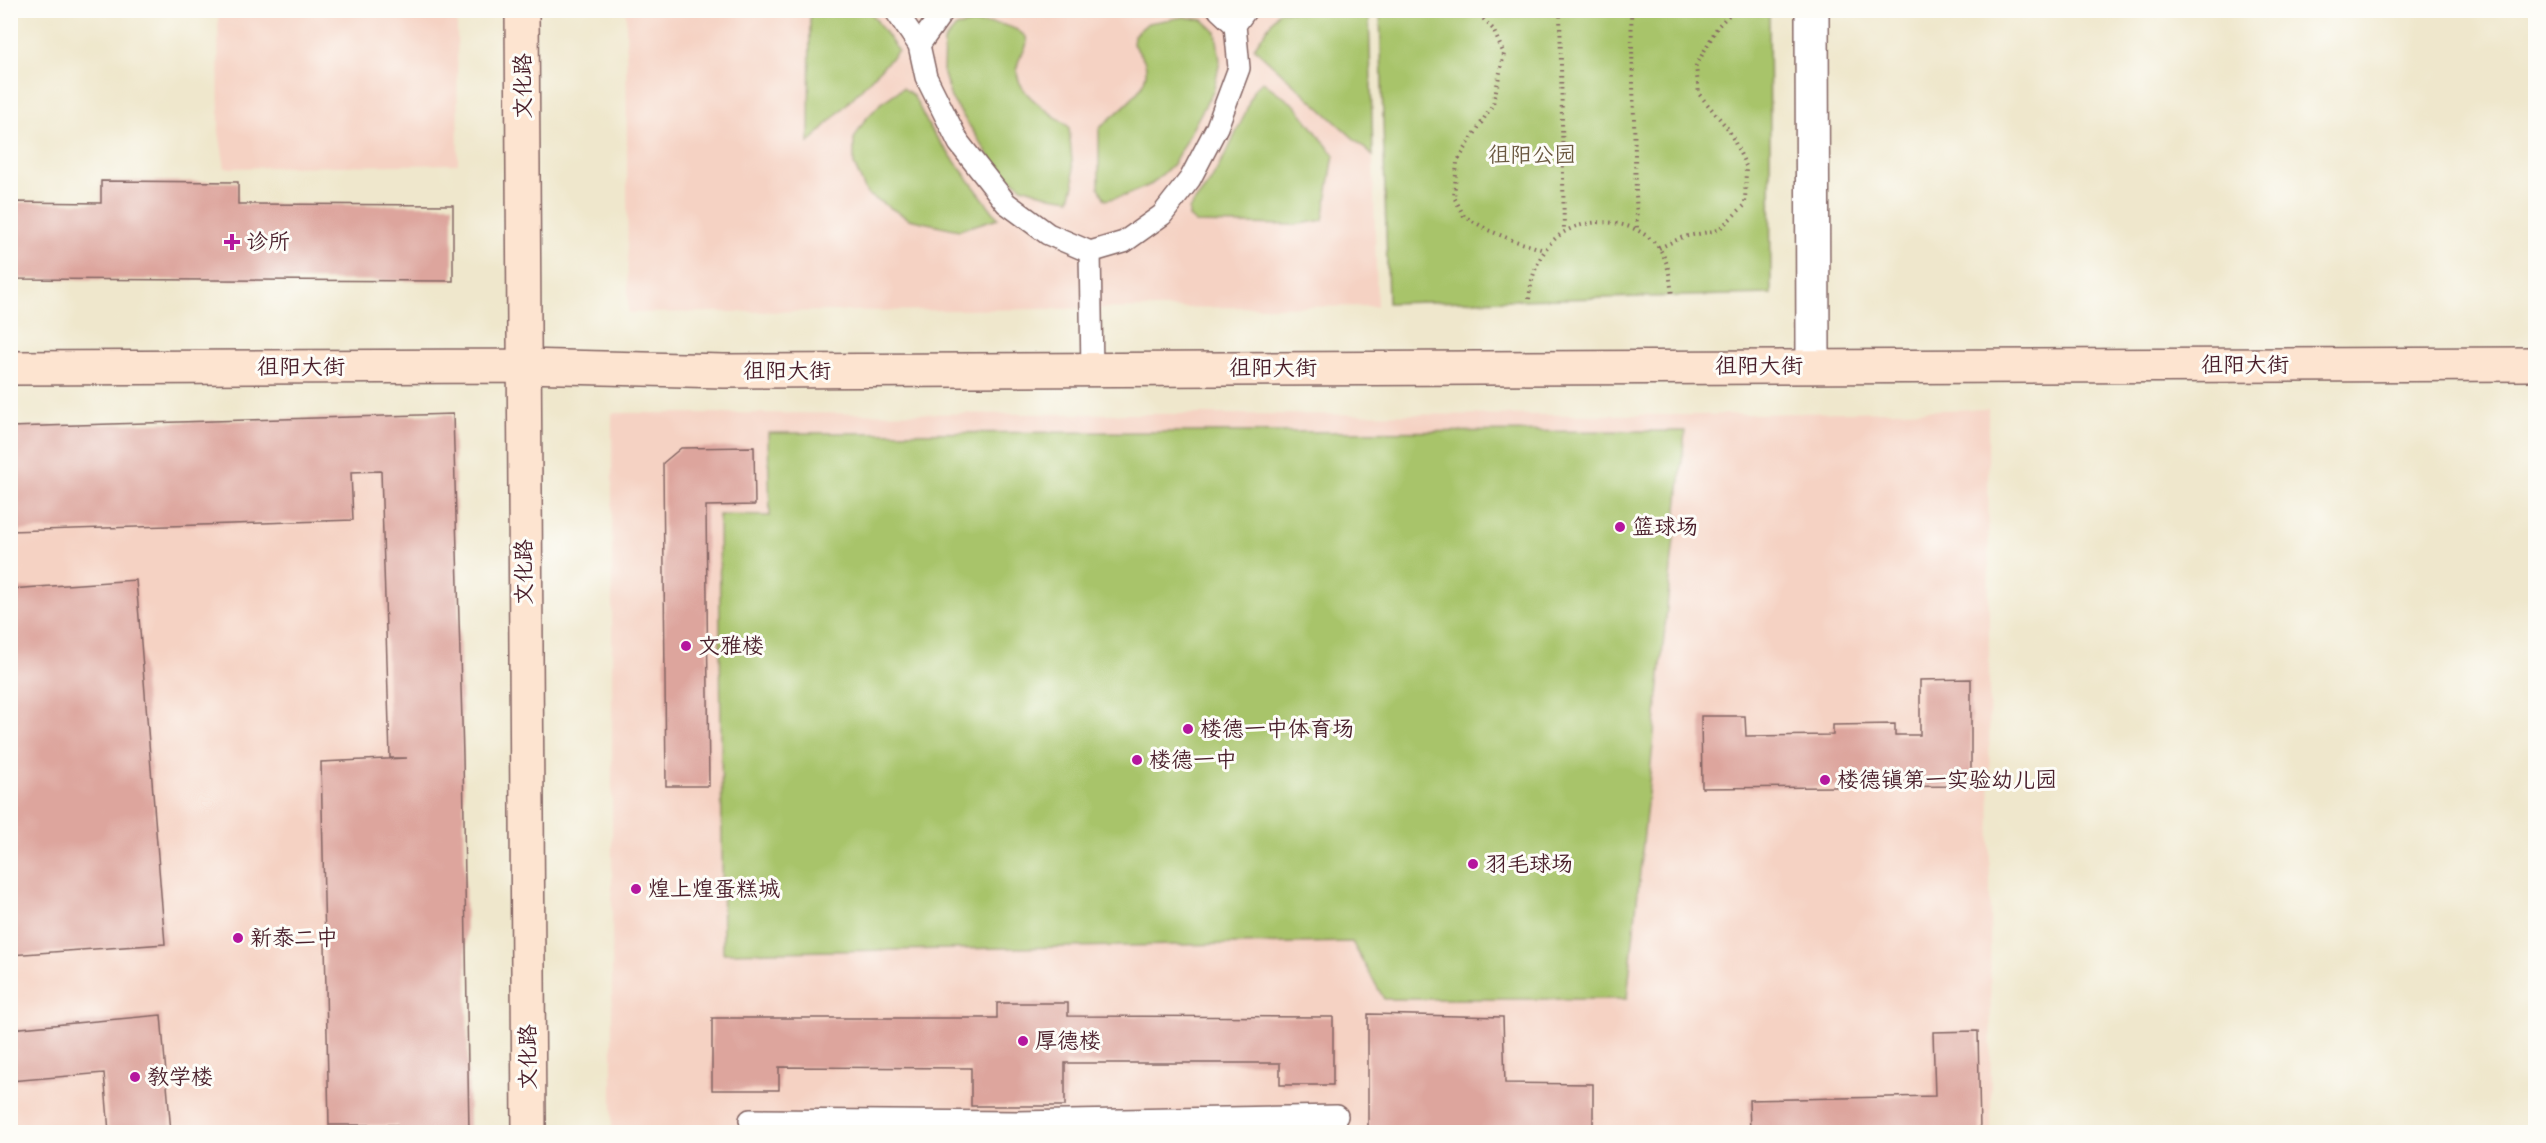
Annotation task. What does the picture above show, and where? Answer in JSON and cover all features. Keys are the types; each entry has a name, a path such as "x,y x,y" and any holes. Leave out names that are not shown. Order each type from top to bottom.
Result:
{"street":[{"name":"文化路","path":"522,10 529,1132"},
{"path":"1812,10 1813,365"},
{"name":"徂阳大街","path":"10,368 523,366 724,371 2535,364"}],"lane":[{"path":"895,10 919,45 926,77 959,143 1006,203 1048,234 1090,252 1124,242 1162,215 1190,179 1217,127 1239,68 1240,18 1220,10"},
{"path":"919,45 944,10"},
{"path":"1090,252 1092,369"},
{"path":"750,1120 1017,1127 1336,1116"}],"path":[{"path":"1475,10 1493,29 1504,54 1493,104 1457,162 1454,197 1464,216 1488,230 1512,240 1545,249"},
{"path":"1560,10 1564,231"},
{"path":"1631,10 1637,228"},
{"path":"1659,248 1683,237 1718,230 1745,205 1746,166 1729,130 1699,94 1696,66 1718,26 1734,10"},
{"path":"1529,299 1533,274 1545,249 1564,231 1601,221 1637,228 1659,248 1669,267 1672,296"}],"shaded area":[{"path":"218,11 457,11 458,164 225,168 219,132"},
{"path":"626,11 1369,11 1377,306 628,313"},
{"name":"楼德一中","path":"1988,409 1991,1132 612,1132 612,413 1697,415"},
{"name":"新泰二中","path":"453,414 463,756 469,1132 11,1132 10,427"}],"green space":[{"path":"810,11 870,11 898,51 809,143"},
{"path":"1279,11 1369,11 1373,156 1254,48"},
{"name":"徂阳公园","path":"1380,11 1769,11 1771,294 1388,303"},
{"path":"1184,17 1203,20 1216,32 1220,61 1214,89 1173,164 1152,184 1124,196 1105,200 1099,187 1099,129 1132,99 1144,80 1146,70 1144,60 1133,44 1134,35 1148,23"},
{"path":"975,23 1009,26 1026,37 1026,48 1019,59 1017,74 1020,84 1034,101 1069,127 1074,185 1070,199 1050,196 1022,187 998,169 951,98 943,71 944,41 956,27"},
{"path":"1263,82 1296,106 1334,155 1323,220 1294,225 1196,223 1189,217 1189,209 1210,182 1228,150 1254,89"},
{"path":"903,88 913,95 931,130 998,218 959,230 909,219 867,194 854,164 854,139 864,121 881,103"},
{"name":"楼德一中体育场","path":"1685,431 1627,999 1384,999 1352,942 723,953 719,515 770,516 768,433"}],"building":[{"name":"诊所","path":"101,181 238,182 238,204 453,205 453,281 10,279 10,202 101,203"},
{"path":"453,414 463,756 469,1132 397,1132 397,1125 329,1125 321,762 407,758 390,758 381,471 351,472 353,520 10,531 10,427"},
{"name":"文雅楼","path":"754,447 755,505 706,506 709,786 666,786 663,463 681,448"},
{"path":"136,580 165,944 10,955 10,589"},
{"path":"1971,679 1971,786 1702,788 1701,716 1745,716 1746,736 1833,735 1833,725 1895,724 1895,735 1920,735 1920,680"},
{"name":"厚德楼","path":"997,1003 1068,1003 1068,1016 1333,1017 1333,1085 1280,1085 1280,1063 1065,1063 1065,1106 971,1106 971,1068 779,1067 779,1090 712,1090 712,1018 997,1018"},
{"path":"1368,1014 1503,1017 1505,1083 1593,1084 1593,1132 1368,1132"},
{"name":"教学楼","path":"161,1015 171,1132 109,1132 104,1073 10,1081 10,1029"},
{"path":"1978,1031 1980,1132 1750,1132 1749,1100 1935,1096 1933,1032"}],"place":[{"name":"诊所","path":"232,242"},
{"name":"篮球场","path":"1620,527"},
{"name":"文雅楼","path":"686,646"},
{"name":"楼德一中体育场","path":"1188,729"},
{"name":"楼德一中","path":"1137,760"},
{"name":"楼德镇第一实验幼儿园","path":"1825,780"},
{"name":"羽毛球场","path":"1473,864"},
{"name":"煌上煌蛋糕城","path":"636,889"},
{"name":"新泰二中","path":"238,938"},
{"name":"厚德楼","path":"1023,1041"},
{"name":"教学楼","path":"135,1077"}]}
